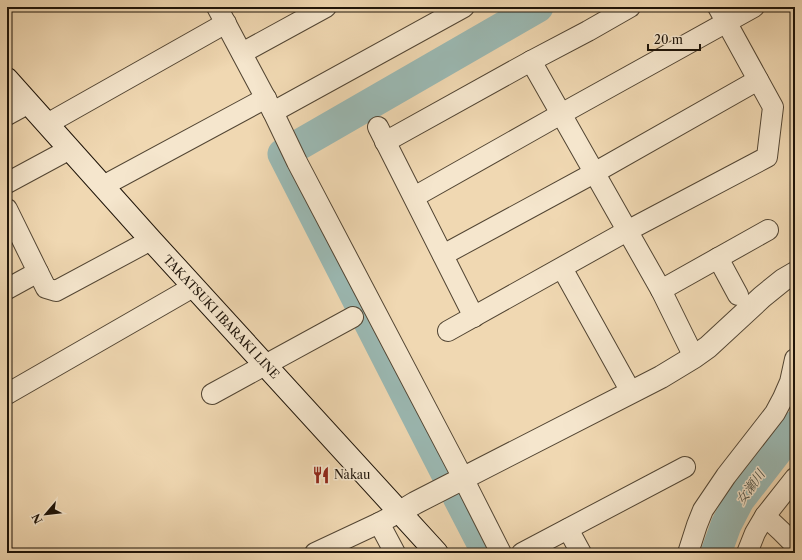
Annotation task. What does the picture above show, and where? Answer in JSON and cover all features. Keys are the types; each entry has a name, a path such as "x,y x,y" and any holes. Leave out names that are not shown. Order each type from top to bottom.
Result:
{"main road":[{"name":"TAKATSUKI IBARAKI LINE","path":"7,79 193,287 437,553"},
{"path":"400,512 463,478 661,377 708,347 762,297 782,280 795,273"}],"street":[{"path":"242,53 326,7"},
{"path":"103,186 464,7"},
{"path":"474,317 382,134 531,61 630,7"},
{"path":"414,197 561,114 722,14 754,7"},
{"path":"448,331 627,230 767,157 773,107 722,14"},
{"path":"47,124 221,15 501,553"},
{"path":"531,61 661,290 694,357"},
{"path":"443,255 594,173 758,80"},
{"path":"7,115 29,104"},
{"path":"7,183 70,149"},
{"path":"7,208 46,288 56,291 151,240"},
{"path":"661,290 768,230"},
{"path":"718,258 738,295"},
{"path":"562,268 631,392"},
{"path":"7,289 38,272"},
{"path":"7,394 193,287"},
{"path":"212,394 353,317"},
{"path":"688,553 703,510 726,476 775,413 790,382 795,359"},
{"path":"522,553 685,467"},
{"path":"747,553 755,533 765,516 795,478"},
{"path":"315,553 400,512"},
{"path":"765,516 788,527 795,545"},
{"path":"379,523 395,553"},
{"path":"568,529 581,553"}],"waterway":[{"path":"446,473 283,154 538,7"},
{"name":"女瀬川","path":"716,553 726,525 739,500 795,426"},
{"path":"458,497 487,553"}],"place":[{"name":"Nakau","path":"321,475"}]}
